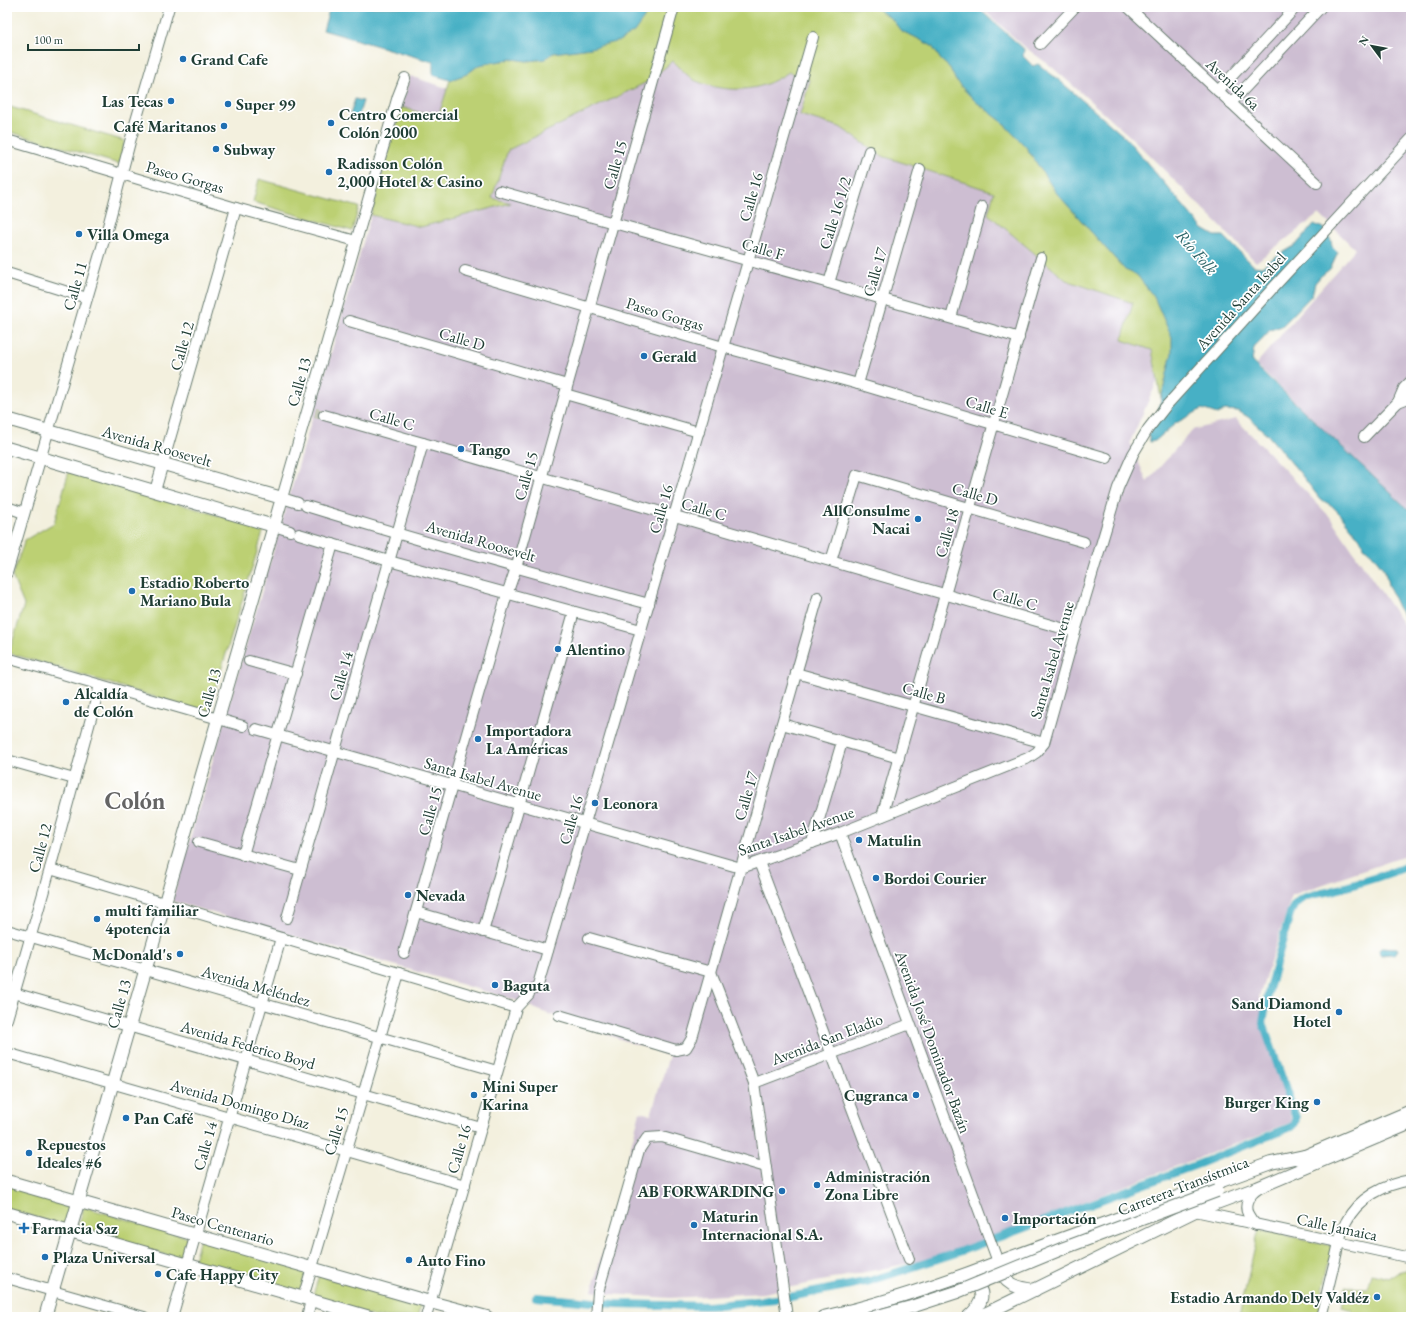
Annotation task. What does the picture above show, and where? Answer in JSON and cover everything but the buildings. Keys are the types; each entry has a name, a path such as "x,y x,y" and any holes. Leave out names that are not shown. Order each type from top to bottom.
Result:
{"main road":[{"name":"Avenida Roosevelt","path":"7,419 282,498"},
{"path":"7,448 274,526"},
{"name":"Calle 13","path":"45,1317 282,498"},
{"name":"Carretera Transístmica","path":"874,1317 957,1292 1064,1248 1217,1191 1411,1112"},
{"name":"Carretera Transístmica","path":"980,1317 1195,1211 1270,1182 1411,1123"},
{"path":"823,1317 872,1305 957,1278 1271,1163 1304,1156"},
{"name":"Paseo Centenario","path":"7,1181 430,1302"},
{"path":"7,1213 187,1266 370,1317"},
{"path":"998,1262 1002,1274 1013,1286 1035,1290"},
{"path":"957,1278 976,1284 982,1295 979,1303 968,1317"},
{"path":"430,1302 487,1317"}],"street":[{"name":"Calle 11","path":"7,573 107,230 121,174 169,7"},
{"name":"Calle 15","path":"404,953 507,594 516,568 674,7"},
{"path":"1040,44 1074,7"},
{"name":"Avenida 6a","path":"1128,7 1318,183"},
{"path":"1218,91 1296,7"},
{"path":"1231,103 1321,7"},
{"name":"Calle 16","path":"426,1317 516,1008 538,985 813,37"},
{"name":"Calle 13","path":"282,498 315,413 342,319 356,241 404,78"},
{"name":"Avenida Santa Isabel","path":"1133,454 1148,429 1166,406 1411,139"},
{"name":"Paseo Gorgas","path":"7,140 236,208 356,241"},
{"name":"Calle 16 1/2","path":"829,283 869,151"},
{"name":"Calle 17","path":"858,384 920,169"},
{"name":"Calle F","path":"499,191 748,260 1019,338"},
{"path":"950,318 982,207"},
{"name":"Calle 12","path":"155,491 236,208"},
{"name":"Calle 18","path":"882,816 1041,258"},
{"name":"Paseo Gorgas","path":"465,271 723,347 858,384"},
{"path":"7,273 87,298"},
{"name":"Calle D","path":"342,319 699,432"},
{"path":"1364,437 1398,402 1404,388 1411,381"},
{"name":"Calle E","path":"858,384 1107,458"},
{"path":"1398,402 1411,397"},
{"name":"Calle C","path":"315,413 1075,632"},
{"name":"Calle 14","path":"287,918 423,443"},
{"name":"Santa Isabel Avenue","path":"256,729 741,868 840,833 1028,758 1037,752 1044,743 1118,488 1133,454"},
{"name":"Calle D","path":"831,561 857,475 1084,542"},
{"name":"Avenida Roosevelt","path":"282,498 398,534 649,604"},
{"path":"7,507 24,512"},
{"path":"274,526 389,561 641,630"},
{"path":"243,855 333,544"},
{"name":"Calle 17","path":"559,1015 676,1050 686,1048 692,1038 818,597"},
{"path":"483,932 574,612"},
{"path":"7,658 243,726"},
{"path":"249,661 296,674"},
{"name":"Calle B","path":"796,673 1044,743"},
{"name":"Calle 12","path":"7,1019 11,992 30,937 50,869 100,685"},
{"path":"782,724 899,758"},
{"path":"812,843 842,742"},
{"path":"7,760 74,779"},
{"name":"Avenida José Dominador Bazán","path":"840,833 998,1262"},
{"path":"199,842 300,870"},
{"path":"758,862 909,1259"},
{"path":"50,869 516,1008"},
{"path":"416,912 548,950"},
{"name":"Avenida Meléndez","path":"7,930 497,1071"},
{"name":"Calle 14","path":"172,1317 281,938"},
{"path":"589,938 711,972 754,1083 786,1315"},
{"name":"Calle 15","path":"307,1317 307,1299 311,1268 399,973"},
{"name":"Avenida Federico Boyd","path":"11,992 481,1128"},
{"name":"Avenida San Eladio","path":"754,1083 910,1024"},
{"name":"Avenida Domingo Díaz","path":"7,1053 465,1185"},
{"path":"596,1317 598,1292 638,1150 647,1138 662,1137 766,1167"},
{"path":"1321,1317 1339,1243 1346,1222 1367,1198 1396,1183 1411,1180"},
{"path":"1256,1225 1247,1214 1246,1206 1249,1198 1255,1191 1270,1182"},
{"name":"Calle Jamaica","path":"1195,1211 1411,1258"},
{"path":"7,1278 144,1317"}],"shaded area":[{"path":"836,7 1139,298 1164,366 1130,442 1147,482 1192,430 1236,419 1330,517 1411,636 1411,854 1292,895 1259,997 1292,1122 939,1257 763,1293 670,1298 610,1294 592,1291 640,1112 651,1115 669,1056 543,1012 515,1000 172,901 410,76 530,115 651,52"},
{"path":"980,7 1411,7 1411,514 1256,364 1355,249 1319,214 1256,262 1134,140 1052,67 1026,48"}],"green space":[{"path":"648,7 874,7 892,19 901,31 932,46 941,60 950,68 956,81 975,101 1000,120 1026,147 1055,191 1125,270 1137,275 1154,297 1172,338 1172,353 1161,398 1152,350 1122,340 1133,303 1066,280 988,214 994,192 882,156 840,127 800,115 810,80 789,72 764,85 747,89 729,89 711,86 694,80 673,61 647,82 508,150 492,198 511,203 421,227 371,215 401,107 438,118 450,80 467,74 479,65 512,59 527,61 545,59 553,53 591,48 644,18"},
{"path":"7,106 125,141 119,164 7,131"},
{"path":"259,179 359,207 352,231 253,202"},
{"name":"Estadio Roberto Mariano Bula","path":"69,471 264,529 208,713 9,653 24,605 12,576 25,540 54,523"},
{"path":"7,1185 72,1203 66,1226 7,1209"},
{"path":"84,1207 187,1237 181,1259 77,1230"},
{"path":"1259,1229 1333,1246 1317,1317 1239,1317"},
{"path":"200,1239 306,1271 299,1294 193,1263"},
{"name":"Estadio Armando Dely Valdéz","path":"1411,1270 1411,1317 1350,1317 1352,1310 1342,1307 1346,1287 1367,1288 1371,1274 1389,1278 1397,1272"},
{"path":"319,1275 421,1306 417,1317 375,1317 312,1298"}],"water":[{"path":"330,7 648,7 644,18 634,32 619,41 591,48 553,53 545,59 527,61 512,59 479,65 467,74 450,80 433,75 433,62 323,30"},
{"name":"Río Folk","path":"874,7 977,7 1024,49 1023,56 1033,66 1038,64 1060,81 1126,138 1203,229 1215,236 1224,236 1254,266 1262,267 1272,259 1296,245 1314,224 1323,228 1331,240 1332,246 1338,252 1330,269 1315,283 1312,295 1282,326 1270,330 1254,348 1252,362 1411,512 1411,627 1398,607 1388,585 1385,571 1372,554 1364,547 1360,539 1341,515 1331,505 1320,499 1267,434 1248,417 1238,411 1225,410 1217,414 1202,409 1176,423 1155,441 1150,442 1149,435 1159,408 1172,353 1172,338 1154,297 1137,275 1125,270 1055,191 1026,147 1000,120 975,101 956,81 950,68 941,60 932,46 901,31 892,19"},
{"path":"355,99 363,101 358,117 350,115"},
{"path":"1382,947 1397,948 1398,950 1394,955 1381,955 1379,950"}],"waterway":[{"path":"536,1297 616,1304 709,1306 785,1298 870,1281 953,1254 1199,1164 1291,1127 1295,1123 1296,1118 1263,1023 1269,989 1291,912 1298,901 1308,896 1354,885 1411,865"}],"tunnel":[{"path":"315,413 324,415"}],"place":[{"name":"Grand Cafe","path":"183,59"},
{"name":"Las Tecas","path":"171,101"},
{"name":"Super 99","path":"228,104"},
{"name":"Centro Comercial Colón 2000","path":"331,123"},
{"name":"Café Maritanos","path":"224,126"},
{"name":"Subway","path":"216,149"},
{"name":"Radisson Colón 2,000 Hotel & Casino","path":"329,172"},
{"name":"Villa Omega","path":"79,234"},
{"name":"Gerald","path":"644,356"},
{"name":"Tango","path":"461,449"},
{"name":"AllConsulme Nacai","path":"918,519"},
{"name":"Estadio Roberto Mariano Bula","path":"132,591"},
{"name":"Alentino","path":"558,649"},
{"name":"Alcaldía de Colón","path":"66,702"},
{"name":"Importadora La Américas","path":"478,739"},
{"name":"Leonora","path":"595,803"},
{"name":"Matulin","path":"859,840"},
{"name":"Bordoi Courier","path":"876,878"},
{"name":"Nevada","path":"408,895"},
{"name":"multi familiar 4potencia","path":"97,919"},
{"name":"McDonald's","path":"180,954"},
{"name":"Baguta","path":"495,985"},
{"name":"Sand Diamond Hotel","path":"1339,1012"},
{"name":"Mini Super Karina","path":"474,1095"},
{"name":"Cugranca","path":"916,1095"},
{"name":"Burger King","path":"1317,1102"},
{"name":"Pan Café","path":"126,1118"},
{"name":"Repuestos Ideales #6","path":"29,1153"},
{"name":"Administración Zona Libre","path":"817,1185"},
{"name":"AB FORWARDING","path":"782,1191"},
{"name":"Importación","path":"1005,1218"},
{"name":"Maturin Internacional S.A.","path":"694,1225"},
{"name":"Farmacia Saz","path":"24,1228"},
{"name":"Plaza Universal","path":"45,1257"},
{"name":"Auto Fino","path":"409,1260"},
{"name":"Cafe Happy City","path":"158,1274"},
{"name":"Estadio Armando Dely Valdéz","path":"1377,1297"}],"district":[{"name":"Colón","path":"135,800"}]}
